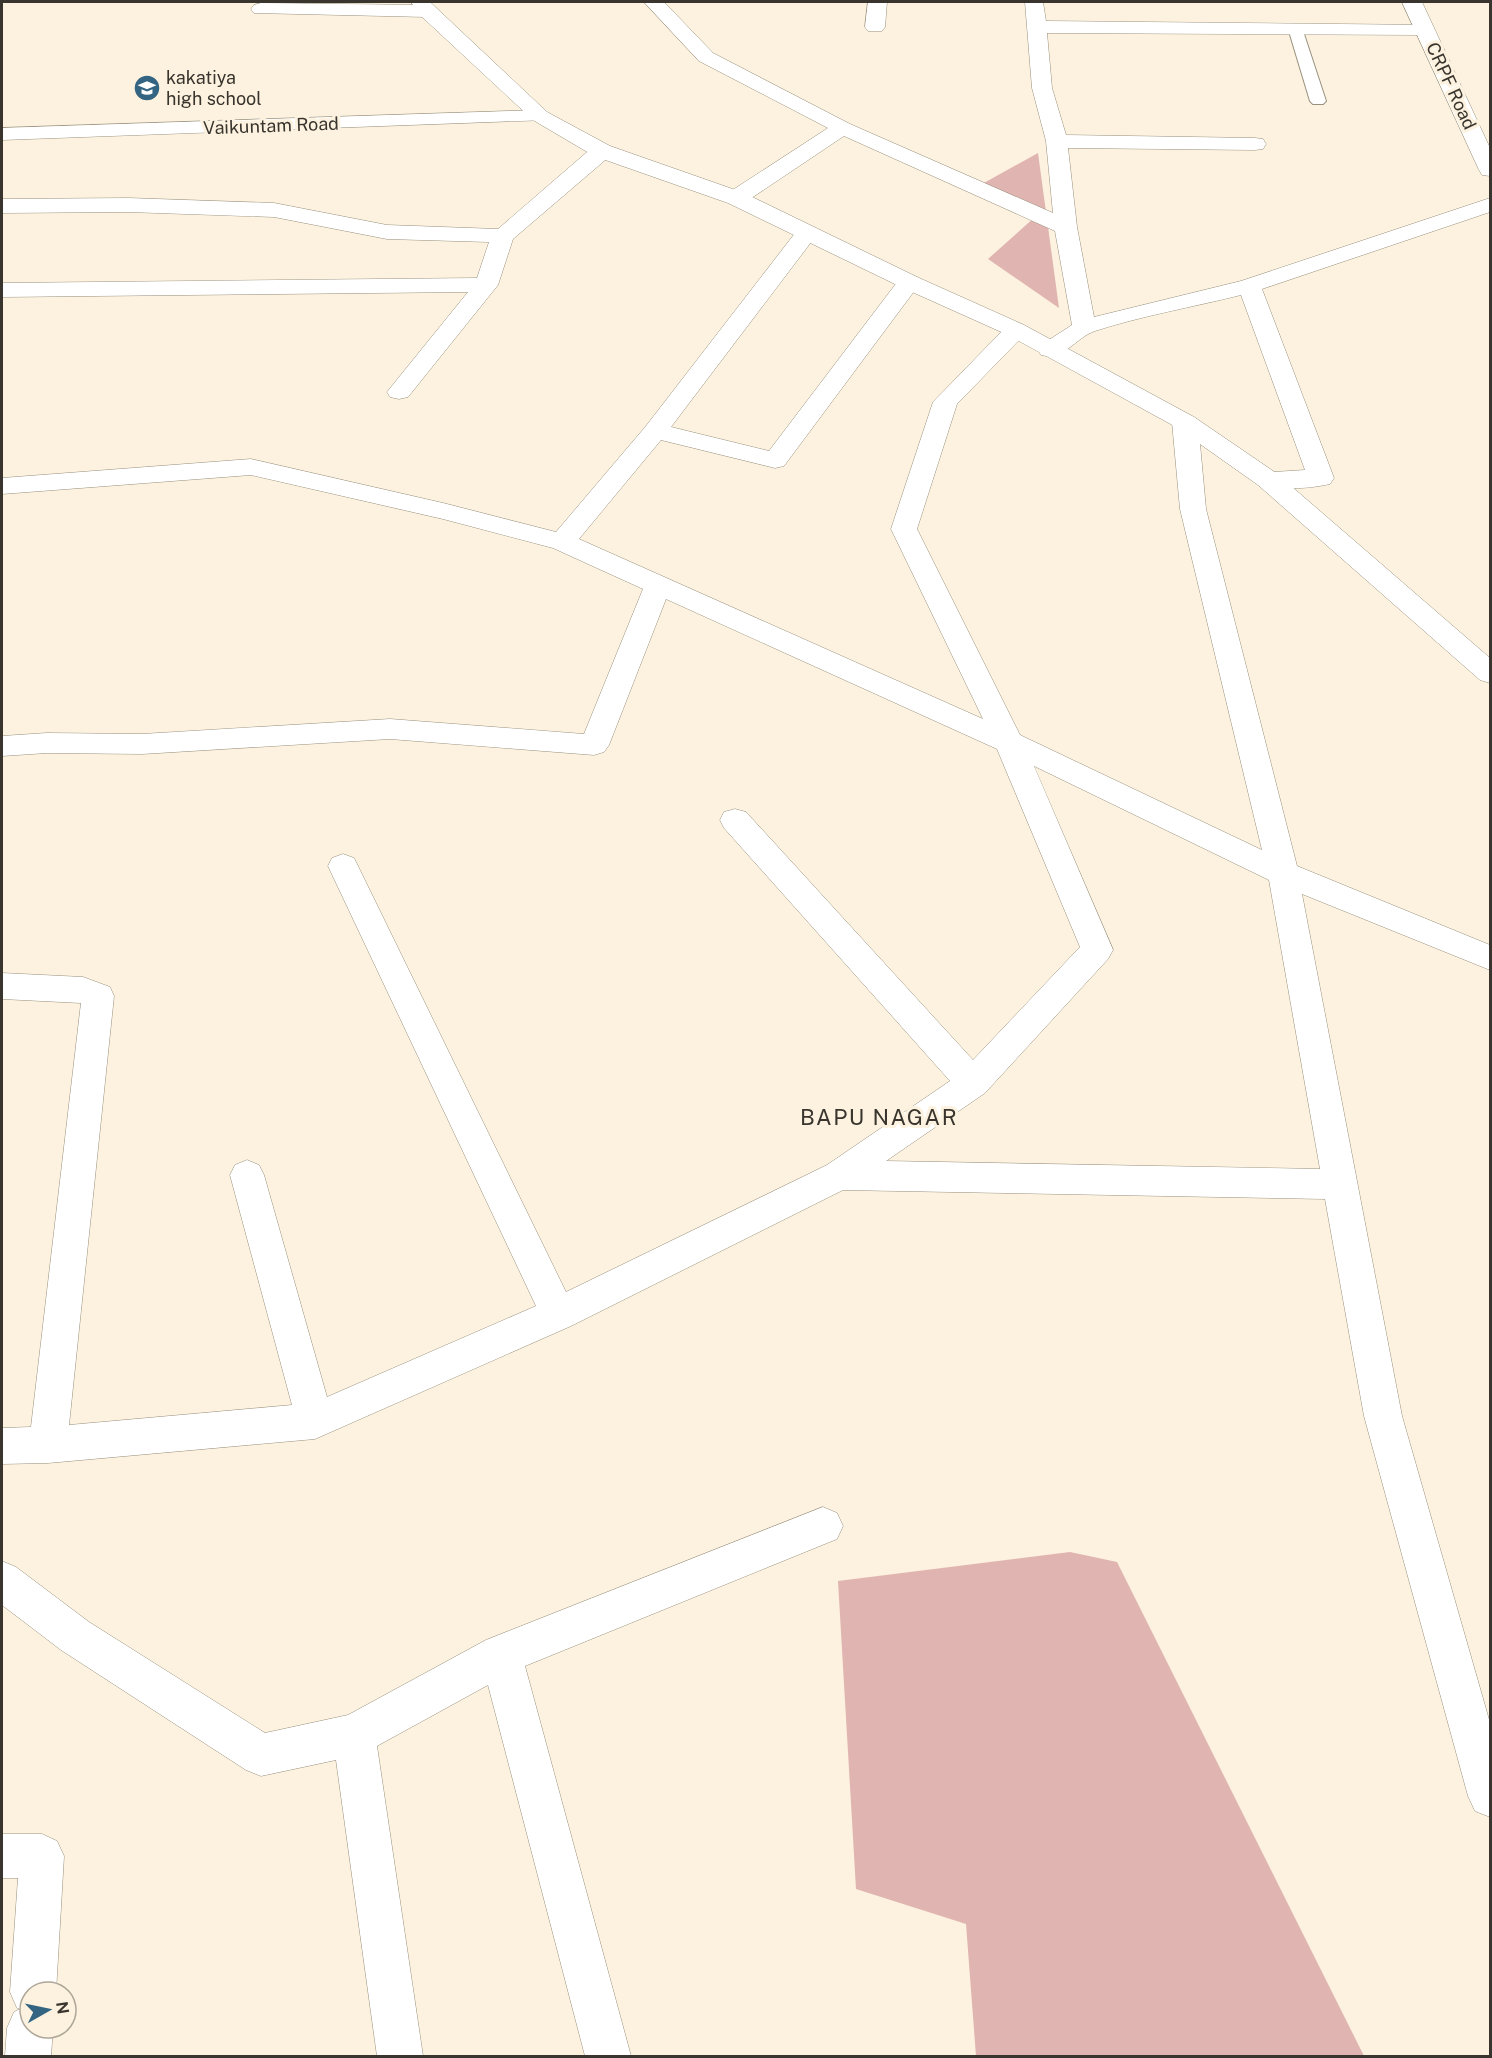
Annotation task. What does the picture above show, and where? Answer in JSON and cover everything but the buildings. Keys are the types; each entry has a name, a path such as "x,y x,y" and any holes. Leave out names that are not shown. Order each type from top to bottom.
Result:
{"street":[{"path":"654,2 706,57 843,128 1066,227"},
{"path":"875,27 877,2"},
{"path":"1034,2 1042,88 1057,141 1066,227 1084,327"},
{"name":"CRPF Road","path":"1412,2 1491,170"},
{"path":"261,9 424,6 540,116 602,151 736,198 909,282 1016,330 1185,422 1267,479 1491,673"},
{"path":"1038,27 1424,29"},
{"name":"Vaikuntam Road","path":"2,134 540,116"},
{"path":"736,198 843,128"},
{"path":"1057,141 1255,144"},
{"path":"399,392 486,285 503,236 602,151"},
{"path":"2,206 128,205 274,210 387,232 503,236"},
{"path":"1050,350 1084,327 1249,285 1491,205"},
{"path":"562,542 655,431 807,233"},
{"path":"655,431 775,460 909,282"},
{"path":"2,290 486,285"},
{"path":"1249,285 1321,478 1267,479"},
{"path":"2,1446 315,1421 558,1314 839,1175 973,1083 1097,950 1009,742 904,530 945,402 1016,330"},
{"path":"1185,422 1194,509 1283,873 1383,1416 1491,1796"},
{"path":"2,486 251,467 443,511 562,542 1009,742 1283,873 1491,958"},
{"path":"2,746 46,743 142,744 390,729 594,745 658,586"},
{"path":"735,820 973,1083"},
{"path":"343,866 558,1314"},
{"path":"2,986 83,990 98,996 48,1444"},
{"path":"247,1175 315,1421"},
{"path":"839,1175 1340,1184"},
{"path":"2,1581 75,1636 261,1755 354,1735 501,1655 824,1526"},
{"path":"501,1655 608,2056"},
{"path":"354,1735 400,2056"},
{"path":"2,1856 42,1856 34,1980"},
{"path":"28,2056 29,2040"}],"lane":[{"path":"1295,28 1318,100"}],"shaded area":[{"path":"1038,153 1059,308 988,259 1036,216 982,184"},
{"path":"1070,1552 1117,1562 1364,2056 976,2056 966,1924 856,1889 838,1581"}],"place":[{"name":"kakatiya high school","path":"147,88"}],"district":[{"name":"BAPU NAGAR","path":"879,1117"}]}
